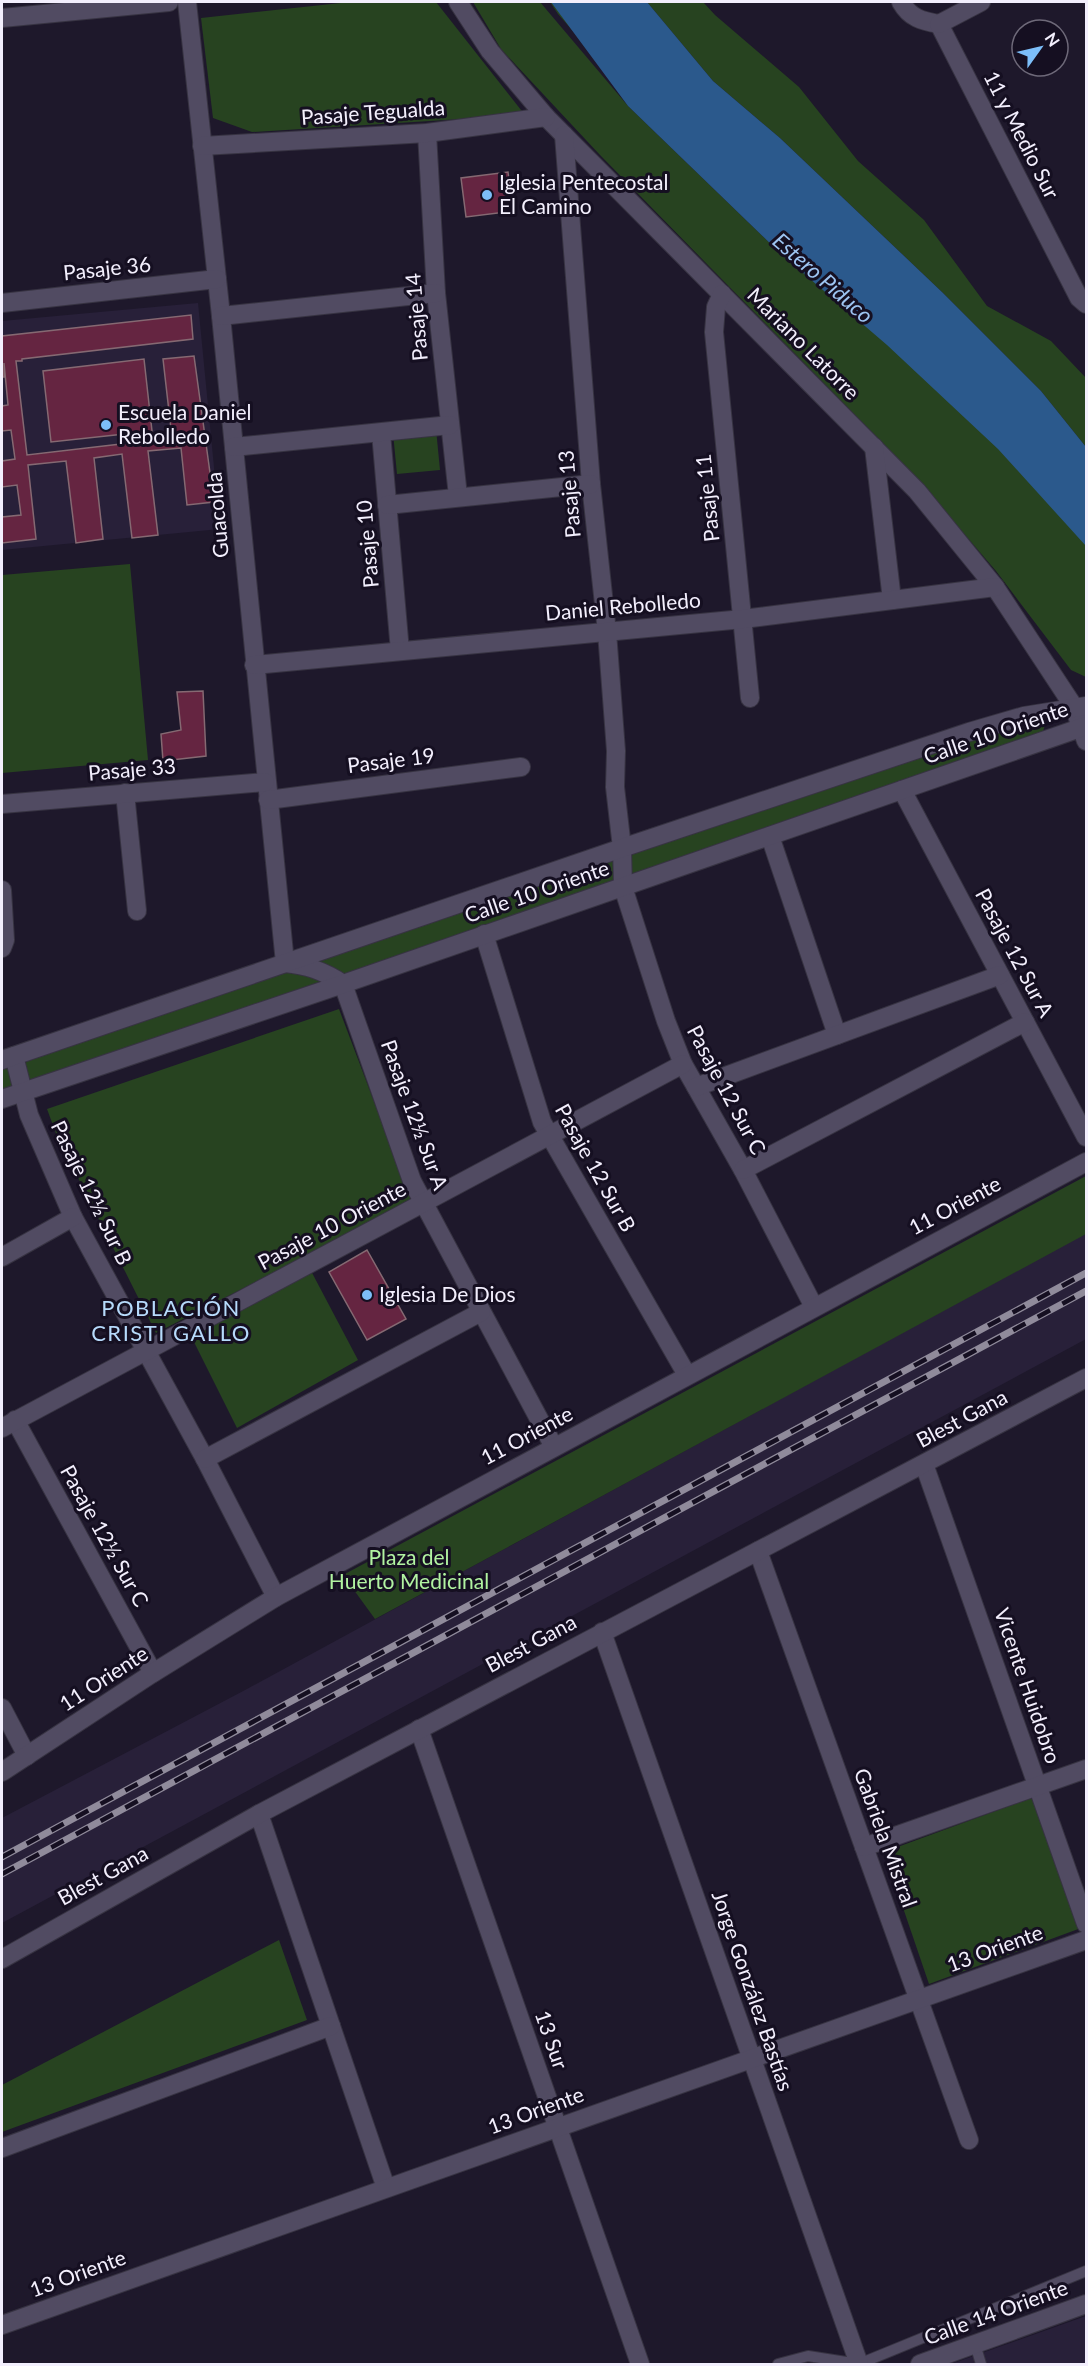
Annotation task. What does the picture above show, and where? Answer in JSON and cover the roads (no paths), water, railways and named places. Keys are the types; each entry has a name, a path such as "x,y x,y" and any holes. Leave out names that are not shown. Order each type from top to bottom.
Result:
{"street":[{"path":"2,18 150,2 169,2"},
{"name":"Guacolda","path":"187,2 221,316 285,963"},
{"name":"Mariano Latorre","path":"458,2 490,51 546,117 874,447 949,527 995,587 1080,707 1085,731"},
{"path":"901,2 912,16 920,21 939,24 981,2"},
{"name":"11 y Medio Sur","path":"939,24 1078,298 1086,304"},
{"name":"Pasaje Tegualda","path":"202,146 427,133 546,117"},
{"name":"Pasaje 14","path":"427,133 436,293 458,496"},
{"name":"Pasaje 13","path":"564,135 591,484 607,632 616,751 615,787 622,848"},
{"name":"Pasaje 36","path":"2,303 217,279"},
{"path":"221,316 436,293"},
{"name":"Pasaje 11","path":"722,294 716,308 714,333 750,698"},
{"path":"234,447 381,434 450,425"},
{"name":"Pasaje 10","path":"381,434 400,651"},
{"path":"874,447 892,600"},
{"path":"387,505 591,484"},
{"name":"Daniel Rebolledo","path":"254,665 743,619 995,587"},
{"name":"Calle 10 Oriente","path":"8,1058 978,729 1024,716 1080,707"},
{"name":"Calle 10 Oriente","path":"2,1099 343,984 902,790 1085,731"},
{"name":"Pasaje 19","path":"268,800 521,767"},
{"name":"Pasaje 33","path":"2,804 266,782"},
{"name":"Pasaje 12 Sur A","path":"902,790 1086,1137"},
{"path":"125,793 137,911"},
{"path":"770,836 837,1035"},
{"name":"Pasaje 12 Sur C","path":"622,848 623,887 666,1021 683,1064 743,1170 814,1307"},
{"path":"2,890 5,940 2,948"},
{"name":"Pasaje 12 Sur B","path":"484,934 536,1106 550,1136 687,1375"},
{"path":"285,963 305,965 320,970 343,984"},
{"path":"696,1087 1000,975"},
{"name":"Pasaje 12½ Sur A","path":"343,984 404,1161 422,1204 554,1447"},
{"path":"743,1170 1025,1022"},
{"name":"Pasaje 12½ Sur B","path":"8,1058 24,1091 29,1115 44,1153 73,1217 205,1459 276,1597"},
{"name":"Pasaje 10 Oriente","path":"8,1424 683,1064"},
{"name":"11 Oriente","path":"2,1772 153,1673 276,1597 1086,1162"},
{"path":"2,1257 73,1217"},
{"path":"205,1459 481,1312"},
{"name":"Blest Gana","path":"2,1959 259,1814 1086,1378"},
{"name":"Pasaje 12½ Sur C","path":"8,1424 153,1673"},
{"name":"Vicente Huidobro","path":"924,1464 1086,1924"},
{"name":"Gabriela Mistral","path":"758,1551 969,2140"},
{"name":"Jorge González Bastías","path":"602,1632 859,2364"},
{"path":"2,1708 27,1756"},
{"name":"13 Sur","path":"419,1730 640,2364"},
{"path":"864,1847 1086,1769"},
{"path":"259,1814 386,2188"},
{"name":"13 Oriente","path":"2,2325 1086,1940"},
{"path":"2,2148 331,2026"},
{"name":"Calle 14 Oriente","path":"926,2364 1086,2304"}],"lane":[{"path":"778,2364 808,2356 859,2364 1086,2271"},
{"path":"975,2344 981,2364"}],"water":[{"name":"Estero Piduco","path":"551,2 647,2 713,81 780,138 942,292 1041,391 1086,447 1086,546 998,449 887,345 781,254 628,106"}],"railway":[{"path":"2,1857 1086,1273"},
{"path":"2,1874 1086,1291"}],"place":[{"name":"Iglesia Pentecostal El Camino","path":"487,195"},
{"name":"Escuela Daniel Rebolledo","path":"106,425"},
{"name":"Iglesia De Dios","path":"367,1295"}],"district":[{"name":"POBLACIÓN CRISTI GALLO","path":"171,1320"}],"park label":[{"name":"Plaza del Huerto Medicinal","path":"409,1570"}]}
